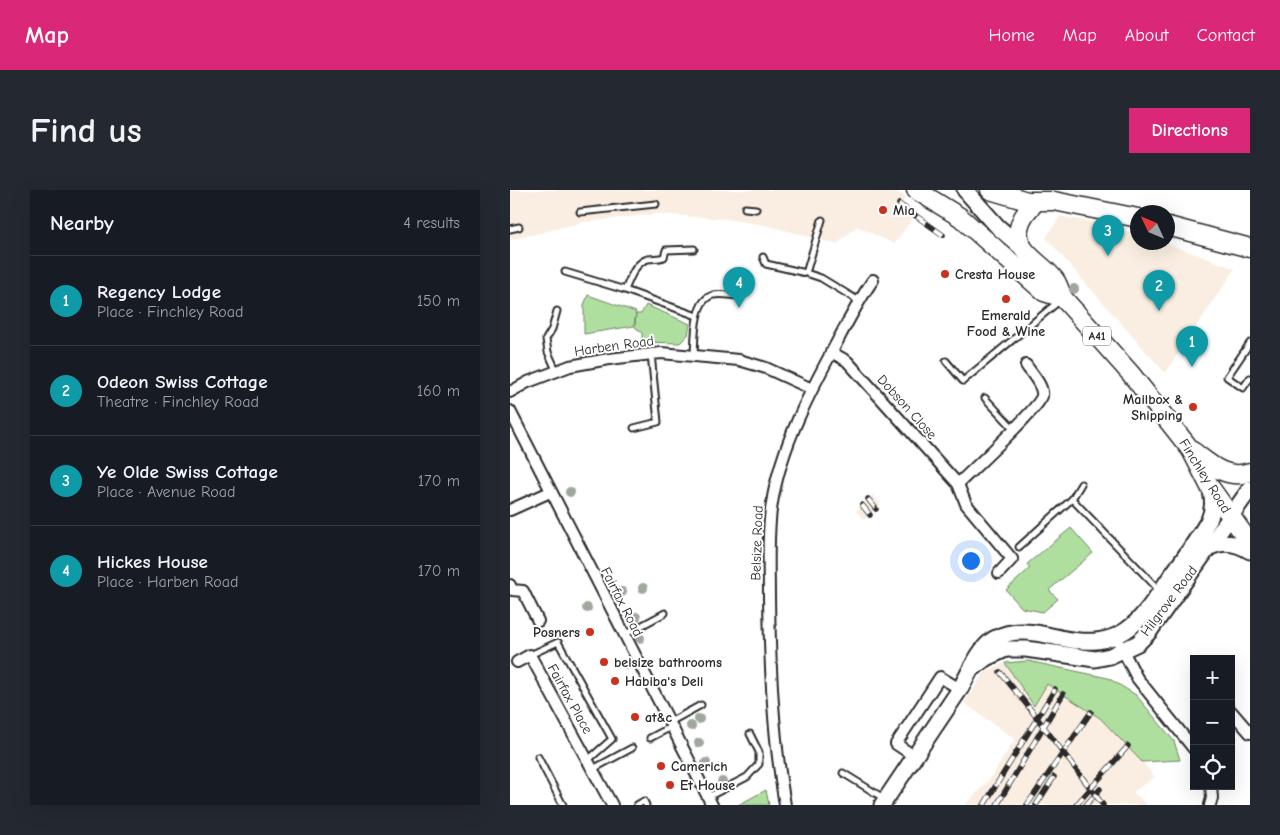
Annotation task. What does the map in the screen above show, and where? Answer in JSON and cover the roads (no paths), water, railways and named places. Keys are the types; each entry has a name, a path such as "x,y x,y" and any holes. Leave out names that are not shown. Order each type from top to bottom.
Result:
{"highway":[{"name":"Finchley Road","path":"916,190 960,218 1044,292 1063,298 1131,374 1191,450 1210,487 1250,543"},
{"path":"990,190 1014,198 1044,198 1130,216"},
{"path":"1022,248 1018,232 1020,223 1027,210 1044,198"},
{"path":"1175,228 1250,248"},
{"name":"A41","path":"1022,248 1056,280 1063,298"},
{"name":"A41","path":"1191,450 1227,474 1236,475 1250,472"}],"main road":[{"path":"965,190 998,227 1022,248"},
{"name":"Hilgrove Road","path":"972,670 986,658 1006,650 1026,649 1094,659 1110,656 1138,643 1149,632 1165,597 1209,520 1213,511 1210,487"},
{"name":"Hilgrove Road","path":"884,802 960,689 981,652 992,640 1022,631 1075,641 1097,642 1116,637 1133,627 1149,609 1165,597 1210,547 1250,489"},
{"path":"1210,547 1216,544 1230,543 1239,544 1250,551"}],"street":[{"name":"Belsize Road","path":"785,805 775,722 770,649 768,560 771,505 777,479 791,438 812,389 859,301 874,280"},
{"name":"Dobson Close","path":"831,352 847,361 958,484 966,504 1012,559 999,573"},
{"name":"Harben Road","path":"510,392 556,370 609,359 661,353 738,360 766,368 812,389"},
{"path":"958,484 1038,403 1042,395 1040,386 1026,365"},
{"name":"Fairfax Road","path":"510,411 710,801"},
{"path":"510,510 550,492"},
{"path":"510,585 512,590 523,591 538,621"},
{"path":"1116,637 1137,678 1190,740"},
{"name":"Fairfax Place","path":"517,662 530,655 612,805"},
{"path":"914,756 896,744 940,677 960,689"},
{"path":"1235,716 1250,733"},
{"path":"1210,805 1211,790"}],"lane":[{"path":"580,212 656,204"},
{"path":"745,208 756,209"},
{"path":"806,273 822,220"},
{"path":"510,229 519,227"},
{"path":"625,290 639,264 646,260 664,257 666,250 694,249"},
{"path":"763,257 766,264 821,278 859,301"},
{"path":"565,272 625,290 697,316"},
{"path":"694,356 697,316 700,306 712,295 741,296"},
{"path":"946,361 963,381 1063,298"},
{"path":"556,370 548,352 546,339 552,329 557,311"},
{"path":"1250,343 1227,377 1243,388 1250,378"},
{"path":"634,428 658,422 651,354"},
{"path":"985,398 1014,429"},
{"path":"1019,547 1072,499 1081,484"},
{"path":"1072,499 1165,597"},
{"path":"624,635 665,613"},
{"path":"530,655 558,642 612,739 591,764"},
{"path":"650,738 701,705"},
{"path":"710,801 747,777 759,764 760,752 750,734"},
{"path":"591,764 632,748"},
{"path":"538,757 563,805"},
{"path":"843,773 884,802"},
{"path":"638,805 644,801 646,805"}],"railway":[{"path":"899,204 943,235"},
{"path":"868,499 876,509"},
{"path":"862,505 870,515"},
{"path":"1000,672 1103,805"},
{"path":"984,805 1055,689"},
{"path":"997,805 1063,694"},
{"path":"1027,805 1091,712"},
{"path":"1076,805 1128,746"},
{"path":"1036,805 1054,777"},
{"path":"1086,805 1100,789"}],"place":[{"name":"Mia","path":"883,210"},
{"name":"Ye Olde Swiss Cottage","path":"1108,256"},
{"name":"Cresta House","path":"945,274"},
{"name":"Emerald Food & Wine","path":"1006,299"},
{"name":"Hickes House","path":"739,308"},
{"name":"Odeon Swiss Cottage","path":"1159,311"},
{"name":"Regency Lodge","path":"1192,367"},
{"name":"Mailbox & Shipping","path":"1193,407"},
{"name":"Posners","path":"590,632"},
{"name":"belsize bathrooms","path":"604,662"},
{"name":"Habiba's Deli","path":"615,681"},
{"name":"at&c","path":"635,717"},
{"name":"Camerich","path":"661,766"},
{"name":"Et House","path":"670,785"}]}
